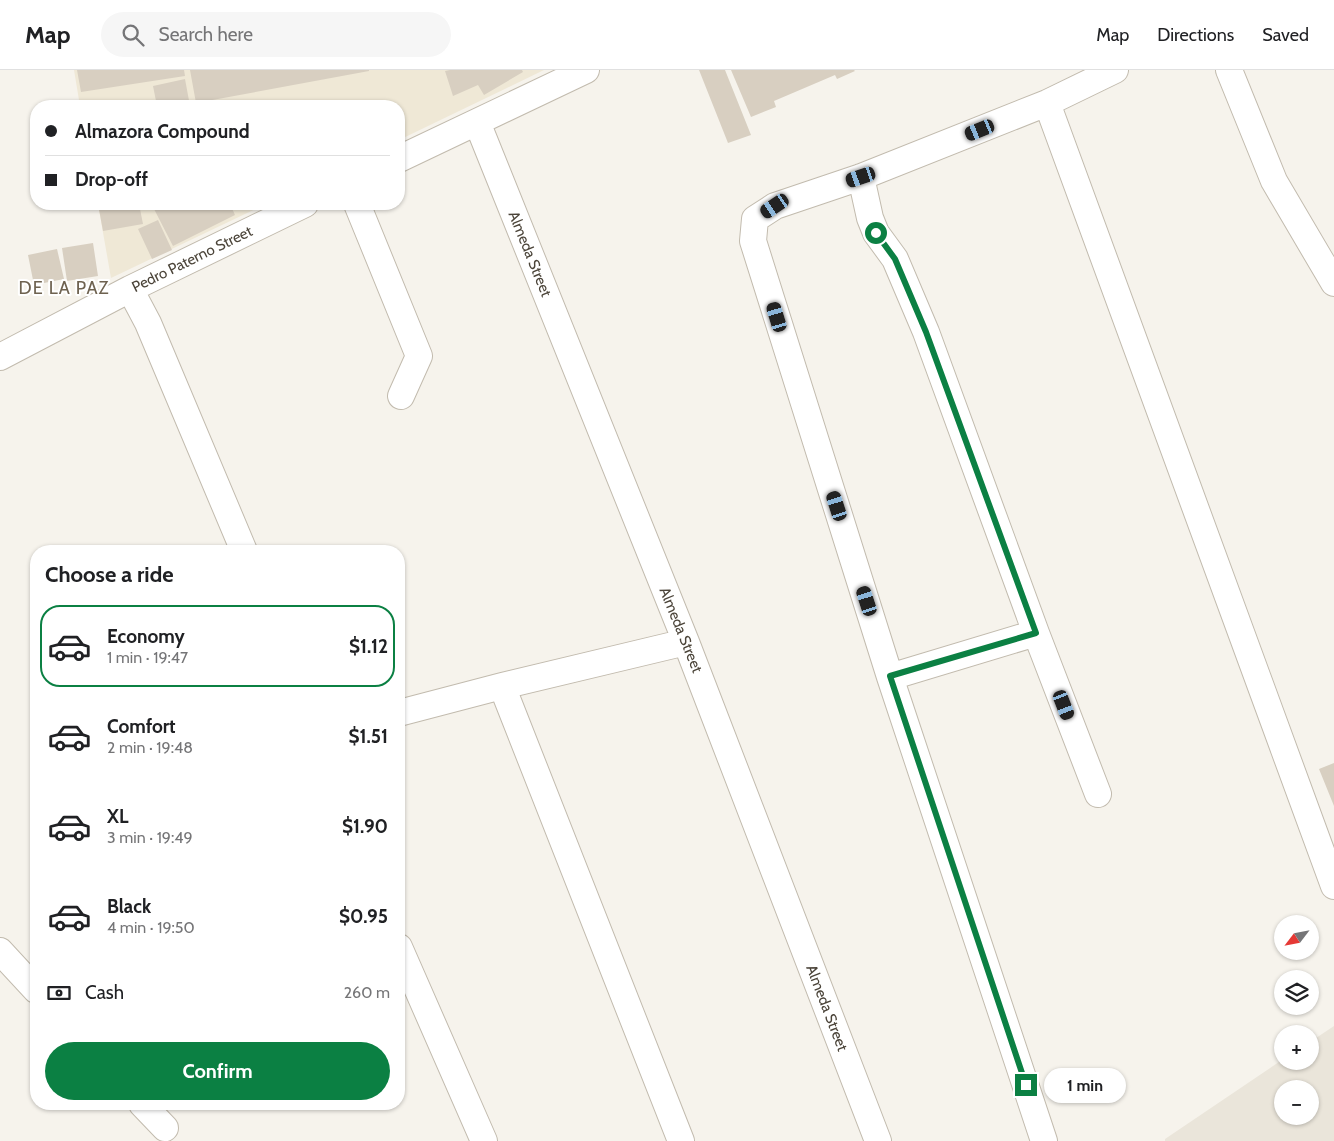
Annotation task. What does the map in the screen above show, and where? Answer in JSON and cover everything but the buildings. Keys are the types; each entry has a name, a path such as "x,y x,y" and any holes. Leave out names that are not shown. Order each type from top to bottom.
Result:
{"street":[{"path":"405,156 586,70"},
{"path":"1044,1141 890,676 754,241 755,219 775,206 861,177 1047,103 1115,70"},
{"path":"1229,70 1274,181 1334,283"},
{"path":"1047,103 1334,886"},
{"name":"Almeda Street","path":"477,122 686,642 878,1141"},
{"path":"861,177 870,218 876,233 895,259 926,332 1036,633 1098,794"},
{"name":"Pedro Paterno Street","path":"0,356 130,289 293,210"},
{"path":"360,210 419,356 401,396"},
{"path":"130,289 148,323 241,545"},
{"path":"890,676 1036,633"},
{"path":"405,711 686,642"},
{"path":"502,686 681,1141"},
{"path":"0,951 30,984"},
{"path":"405,961 484,1141"},
{"path":"148,1110 165,1128"}],"shaded area":[{"path":"74,70 544,70 405,137 405,100 79,100"},
{"path":"99,210 253,210 111,278"},
{"path":"1334,1026 1334,1141 1165,1141 1165,1139 1274,1065 1274,1070 1319,1070 1319,1036"}],"district":[{"name":"DE LA PAZ","path":"64,288"}],"route":[{"path":"876,233 895,259 926,332 1036,633 890,676 1026,1085"}]}
